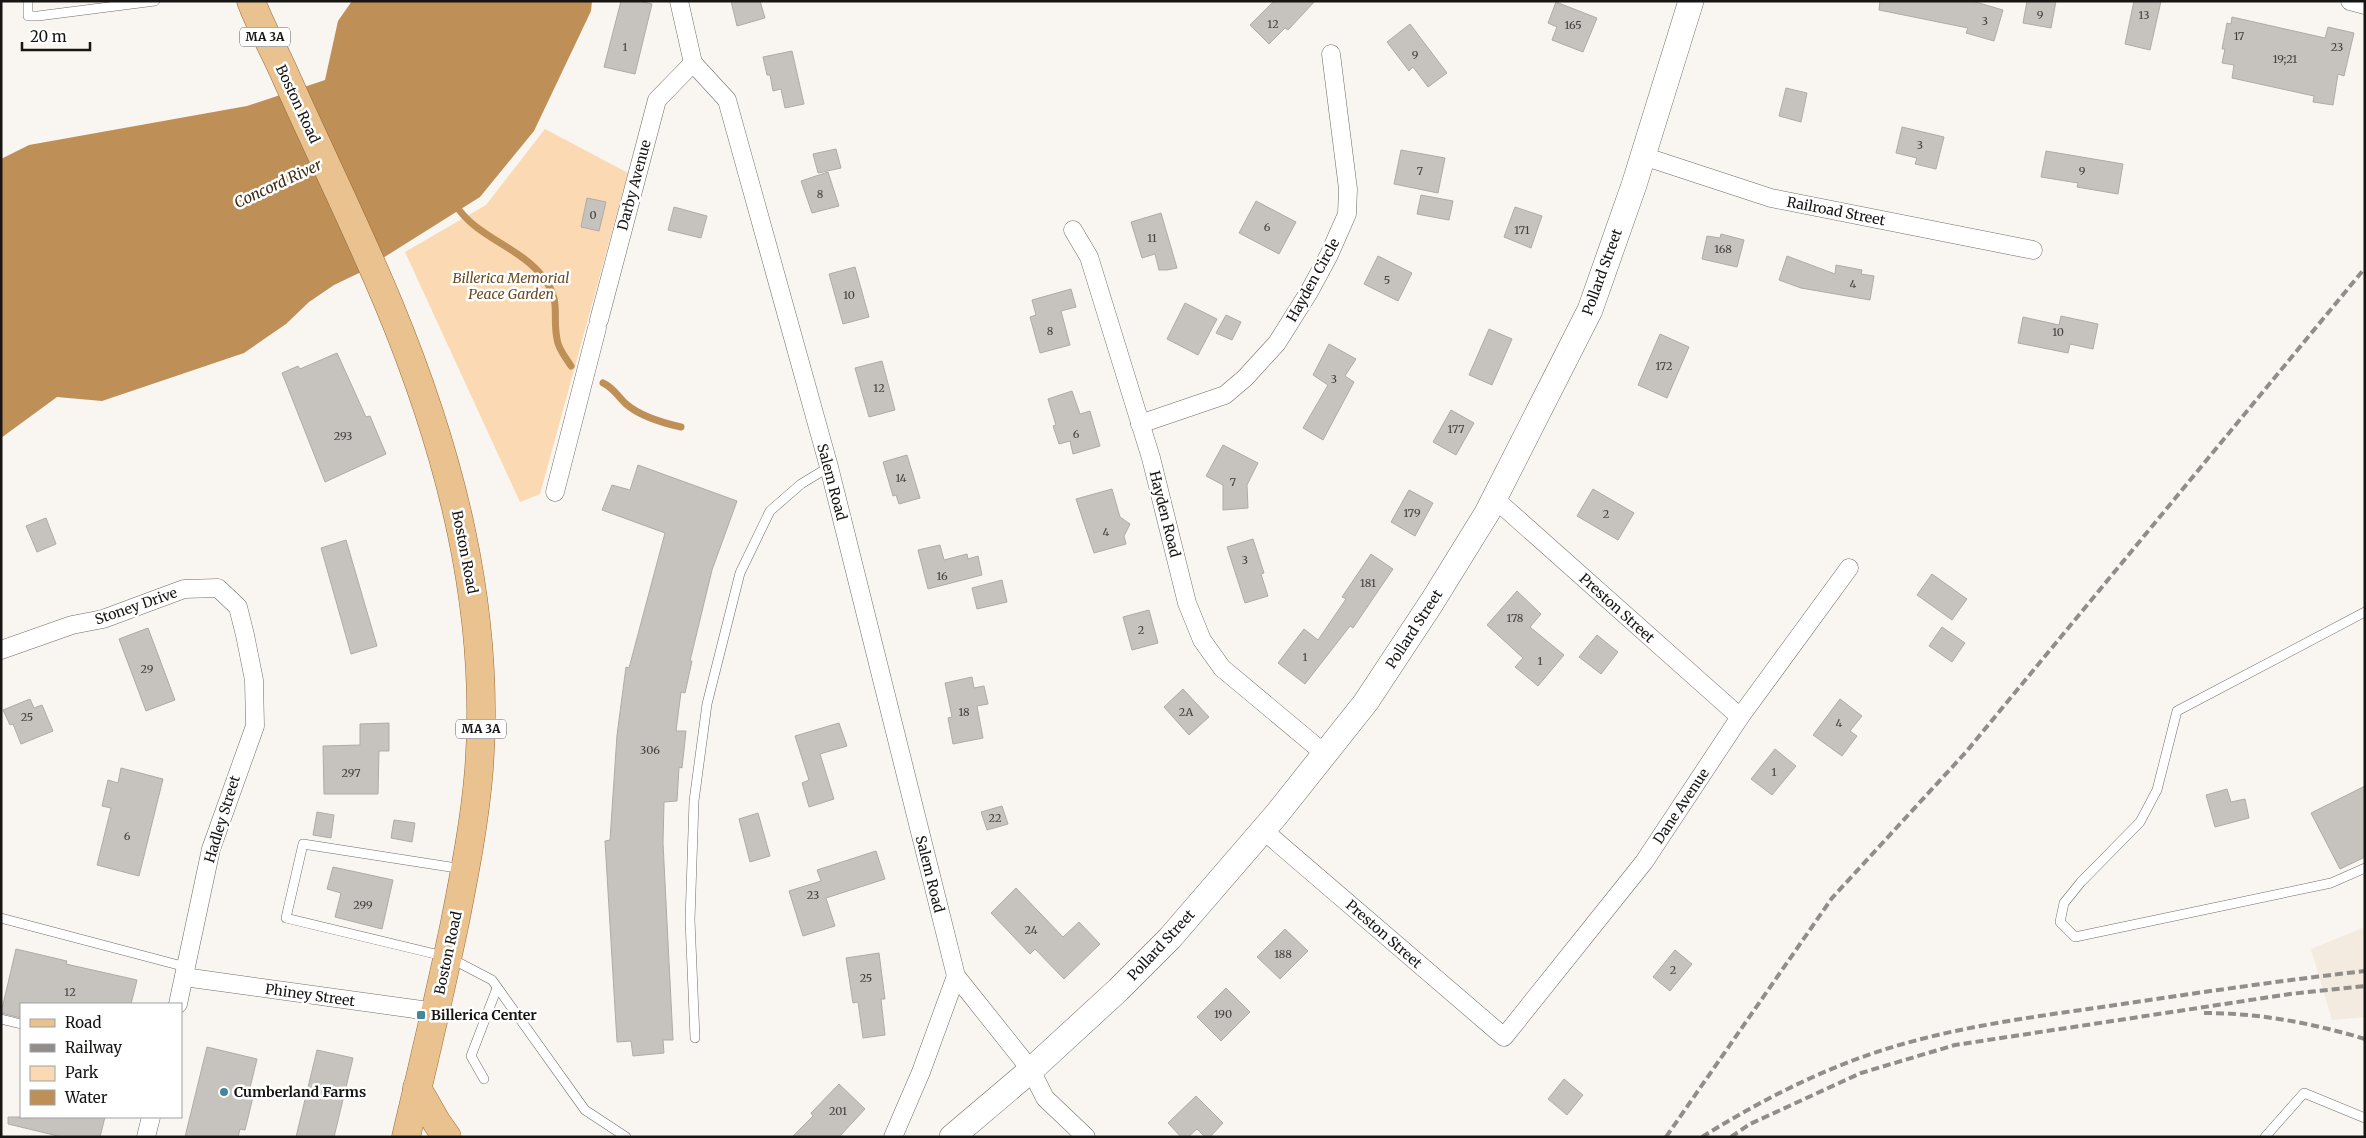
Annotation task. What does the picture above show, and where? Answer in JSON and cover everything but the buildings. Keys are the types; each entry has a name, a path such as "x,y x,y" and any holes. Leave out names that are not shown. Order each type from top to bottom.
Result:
{"main road":[{"name":"Boston Road","path":"251,1 262,29 283,70 389,305 441,445 464,536 474,597 481,687 479,770 466,870 436,1012 406,1137"},
{"name":"Pollard Street","path":"952,1137 1031,1070 1118,990 1170,938 1263,830 1366,702 1432,602 1494,499 1590,310 1643,156 1692,1"},
{"path":"418,1088 447,1137"}],"street":[{"name":"Salem Road","path":"679,1 693,63 727,100 829,467 956,976 1031,1070 1045,1098 1086,1137"},
{"path":"2350,1 2365,5"},
{"name":"Hayden Circle","path":"1140,424 1225,395 1245,378 1277,343 1310,292 1347,214 1348,189 1331,54"},
{"name":"Darby Avenue","path":"555,492 657,100 693,63"},
{"name":"Railroad Street","path":"1643,156 1771,198 2033,250"},
{"name":"Hayden Road","path":"1073,230 1089,257 1151,458 1187,603 1202,640 1222,668 1325,754"},
{"name":"Preston Street","path":"1494,499 1740,717"},
{"name":"Dane Avenue","path":"1504,1037 1644,862 1740,717 1849,568"},
{"name":"Stoney Drive","path":"1,650 72,625 103,618 184,589 218,588 238,608 245,635"},
{"name":"Hadley Street","path":"178,1003 211,849 254,726 254,680 245,635"},
{"name":"Preston Street","path":"1263,830 1504,1037"},
{"name":"Phiney Street","path":"185,972 436,1012"},
{"path":"893,1137 921,1072 956,976"},
{"path":"146,1137 151,1118"}],"lane":[{"path":"28,1 28,16 38,16 156,1"},
{"path":"695,1038 690,920 694,811 707,704 740,574 770,511 801,484 829,467"},
{"path":"2365,612 2177,711 2157,790 2140,822 2069,896 2064,903 2060,922 2075,937 2330,883 2365,868"},
{"path":"466,870 303,844 286,918 448,957 492,980 585,1110 626,1137"},
{"path":"1,918 185,972"},
{"path":"484,1079 471,1056 497,988"},
{"path":"1,1019 20,1024"},
{"path":"2265,1137 2304,1093 2365,1118"}],"shaded area":[{"path":"2365,927 2365,1017 2332,1020 2311,949"}],"green space":[{"name":"Billerica Memorial Peace Garden","path":"545,129 628,173 540,494 520,502 405,252 486,205"}],"water":[{"name":"Concord River","path":"352,1 592,1 591,11 534,131 480,197 359,273 334,285 309,302 286,324 244,353 102,401 57,397 1,438 1,159 29,145 247,106 325,80 338,21"}],"waterway":[{"path":"455,204 474,225 522,257 543,277 549,286 554,301 558,343 571,366"},
{"path":"603,383 638,413 681,427"}],"railway":[{"path":"1666,1137 1832,898 1966,752 2365,268"},
{"path":"1702,1137 1757,1105 1815,1076 1884,1050 1945,1033 2039,1016 2365,971"},
{"path":"1731,1137 1750,1124 1861,1073 1955,1045 2290,994 2365,986"},
{"path":"2204,1013 2225,1013 2285,1020 2365,1039"}],"place":[{"name":"Billerica Center","path":"421,1015"},
{"name":"Cumberland Farms","path":"224,1092"}]}
